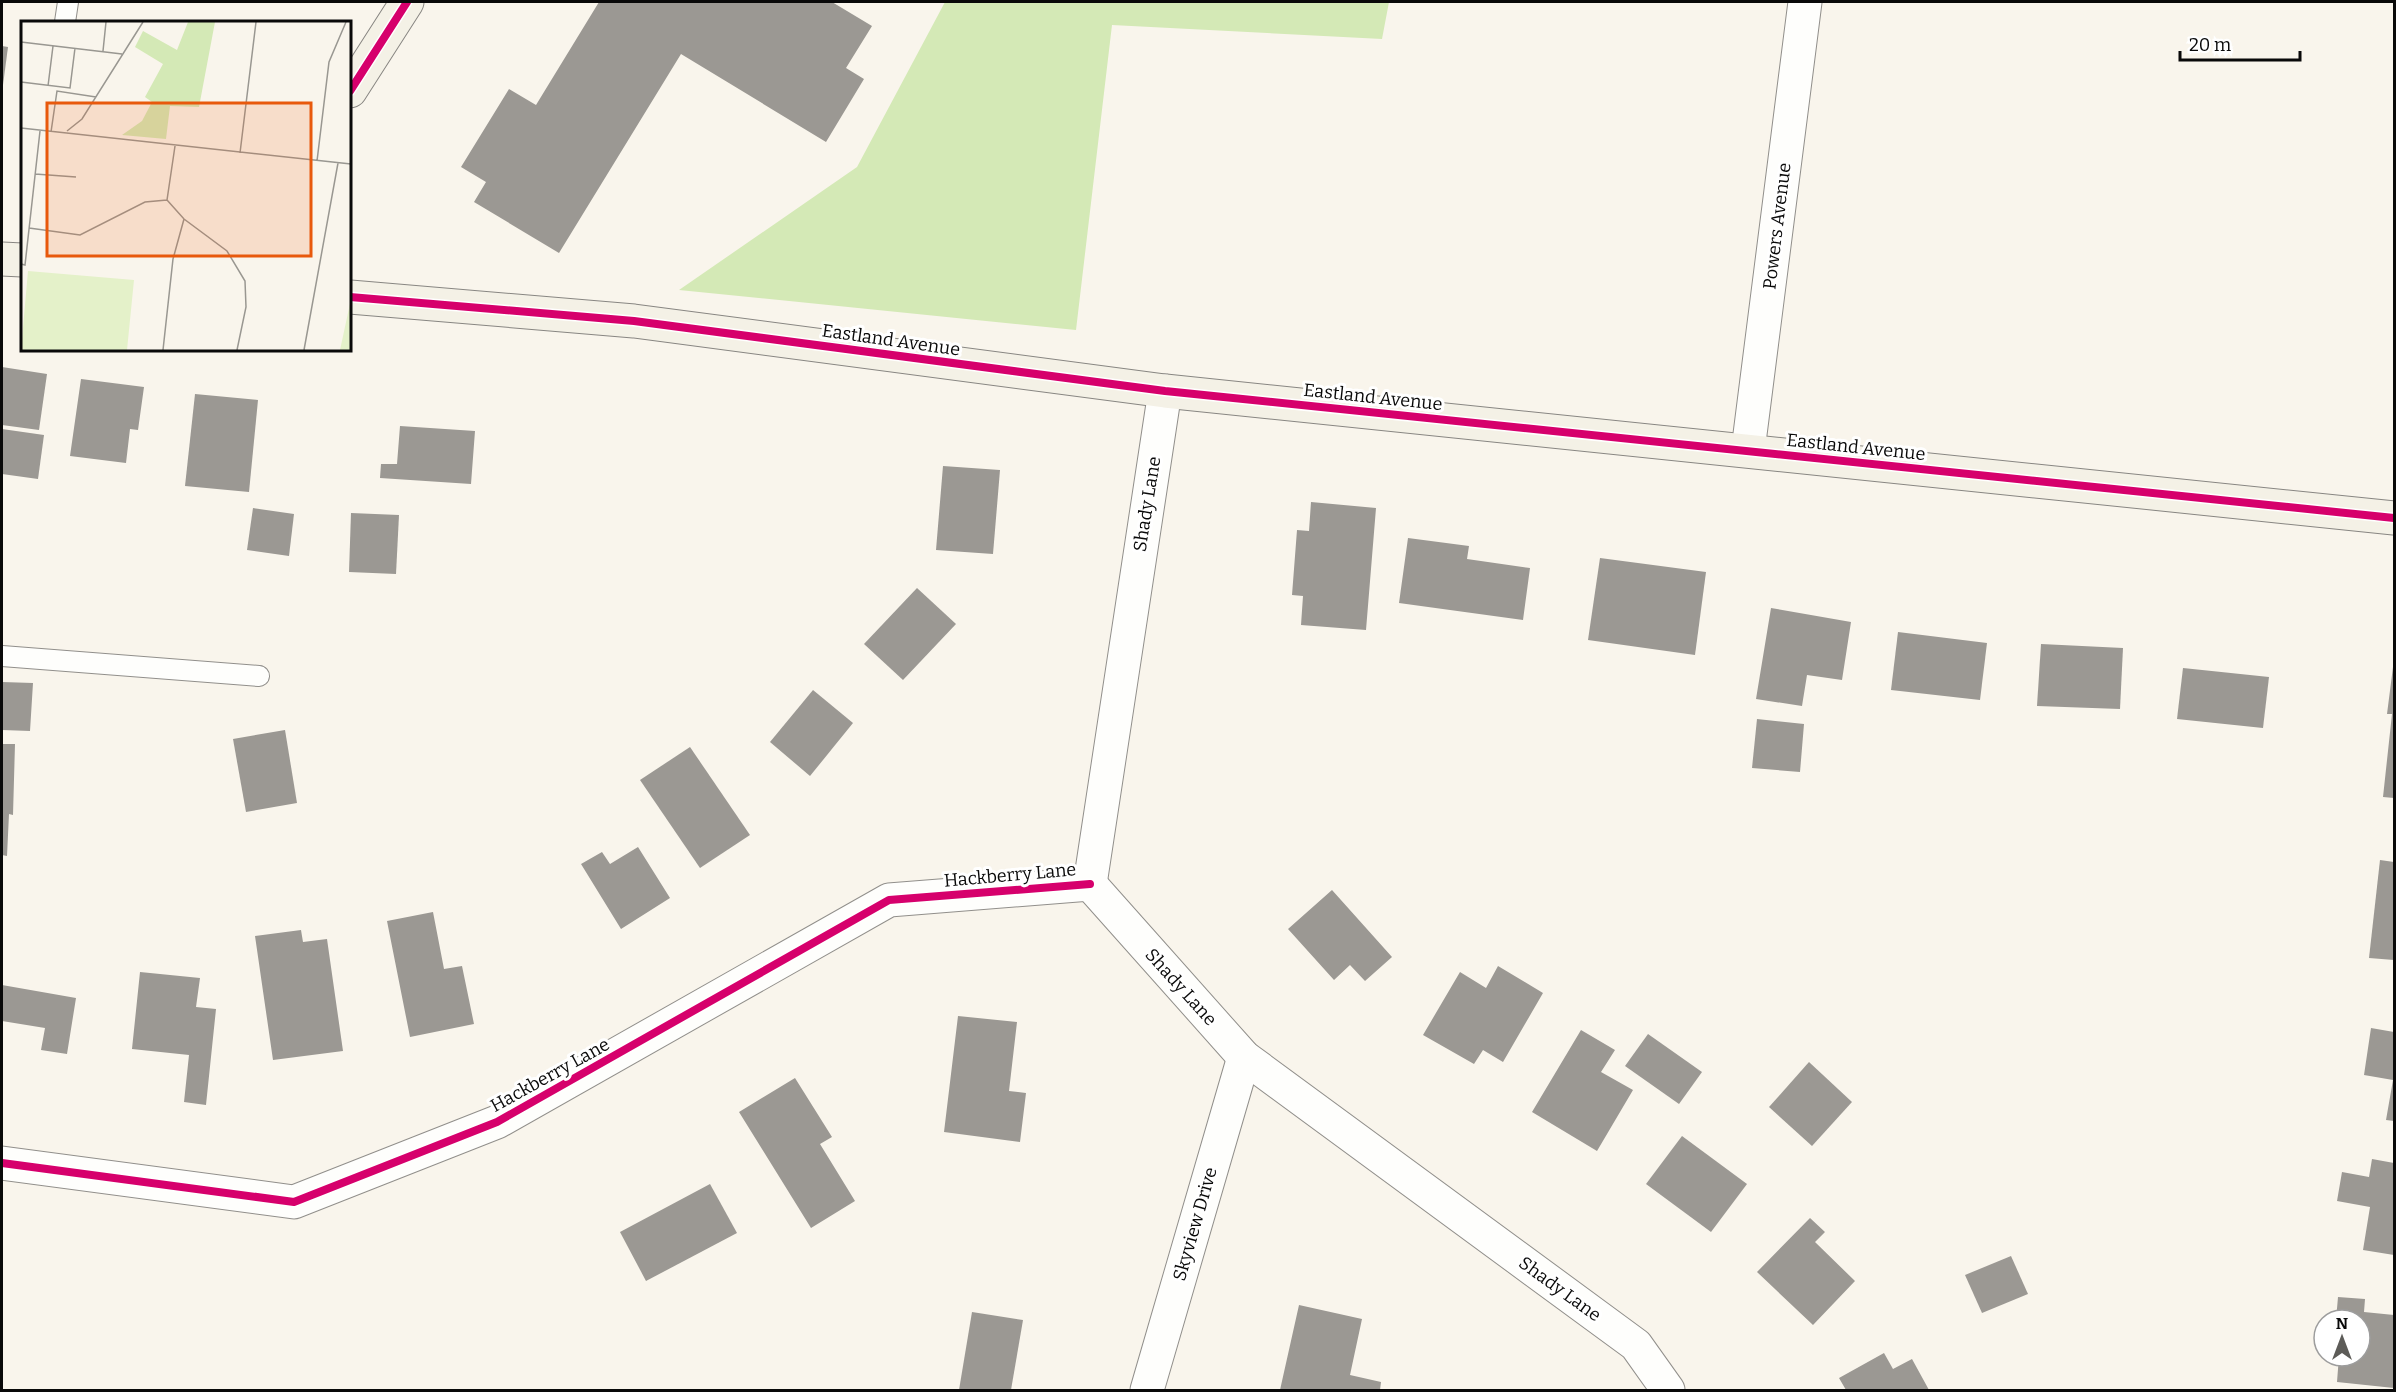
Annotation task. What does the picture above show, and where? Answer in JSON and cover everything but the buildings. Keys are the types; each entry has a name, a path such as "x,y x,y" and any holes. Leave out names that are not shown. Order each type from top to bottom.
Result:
{"street":[{"path":"351,89 407,2"},
{"name":"Powers Avenue","path":"1748,450 1805,2"},
{"path":"2,259 21,260"},
{"name":"Eastland Avenue","path":"351,297 634,321 1165,391 2394,518"},
{"name":"Shady Lane","path":"1165,391 1090,884 1244,1057 1636,1346 1668,1390"},
{"name":"Hackberry Lane","path":"2,1163 294,1202 497,1122 889,900 1090,884"},
{"name":"Skyview Drive","path":"1147,1390 1244,1057"}],"lane":[{"path":"65,21 68,2"},
{"path":"2,656 258,676"}],"green space":[{"path":"945,2 1389,2 1382,39 1112,25 1076,330 679,290 857,167"}],"cycle path":[{"path":"351,89 407,2"},
{"path":"351,297 634,321 1165,391 2394,518"},
{"path":"2,1163 294,1202 497,1122 889,900 1090,884"}]}
